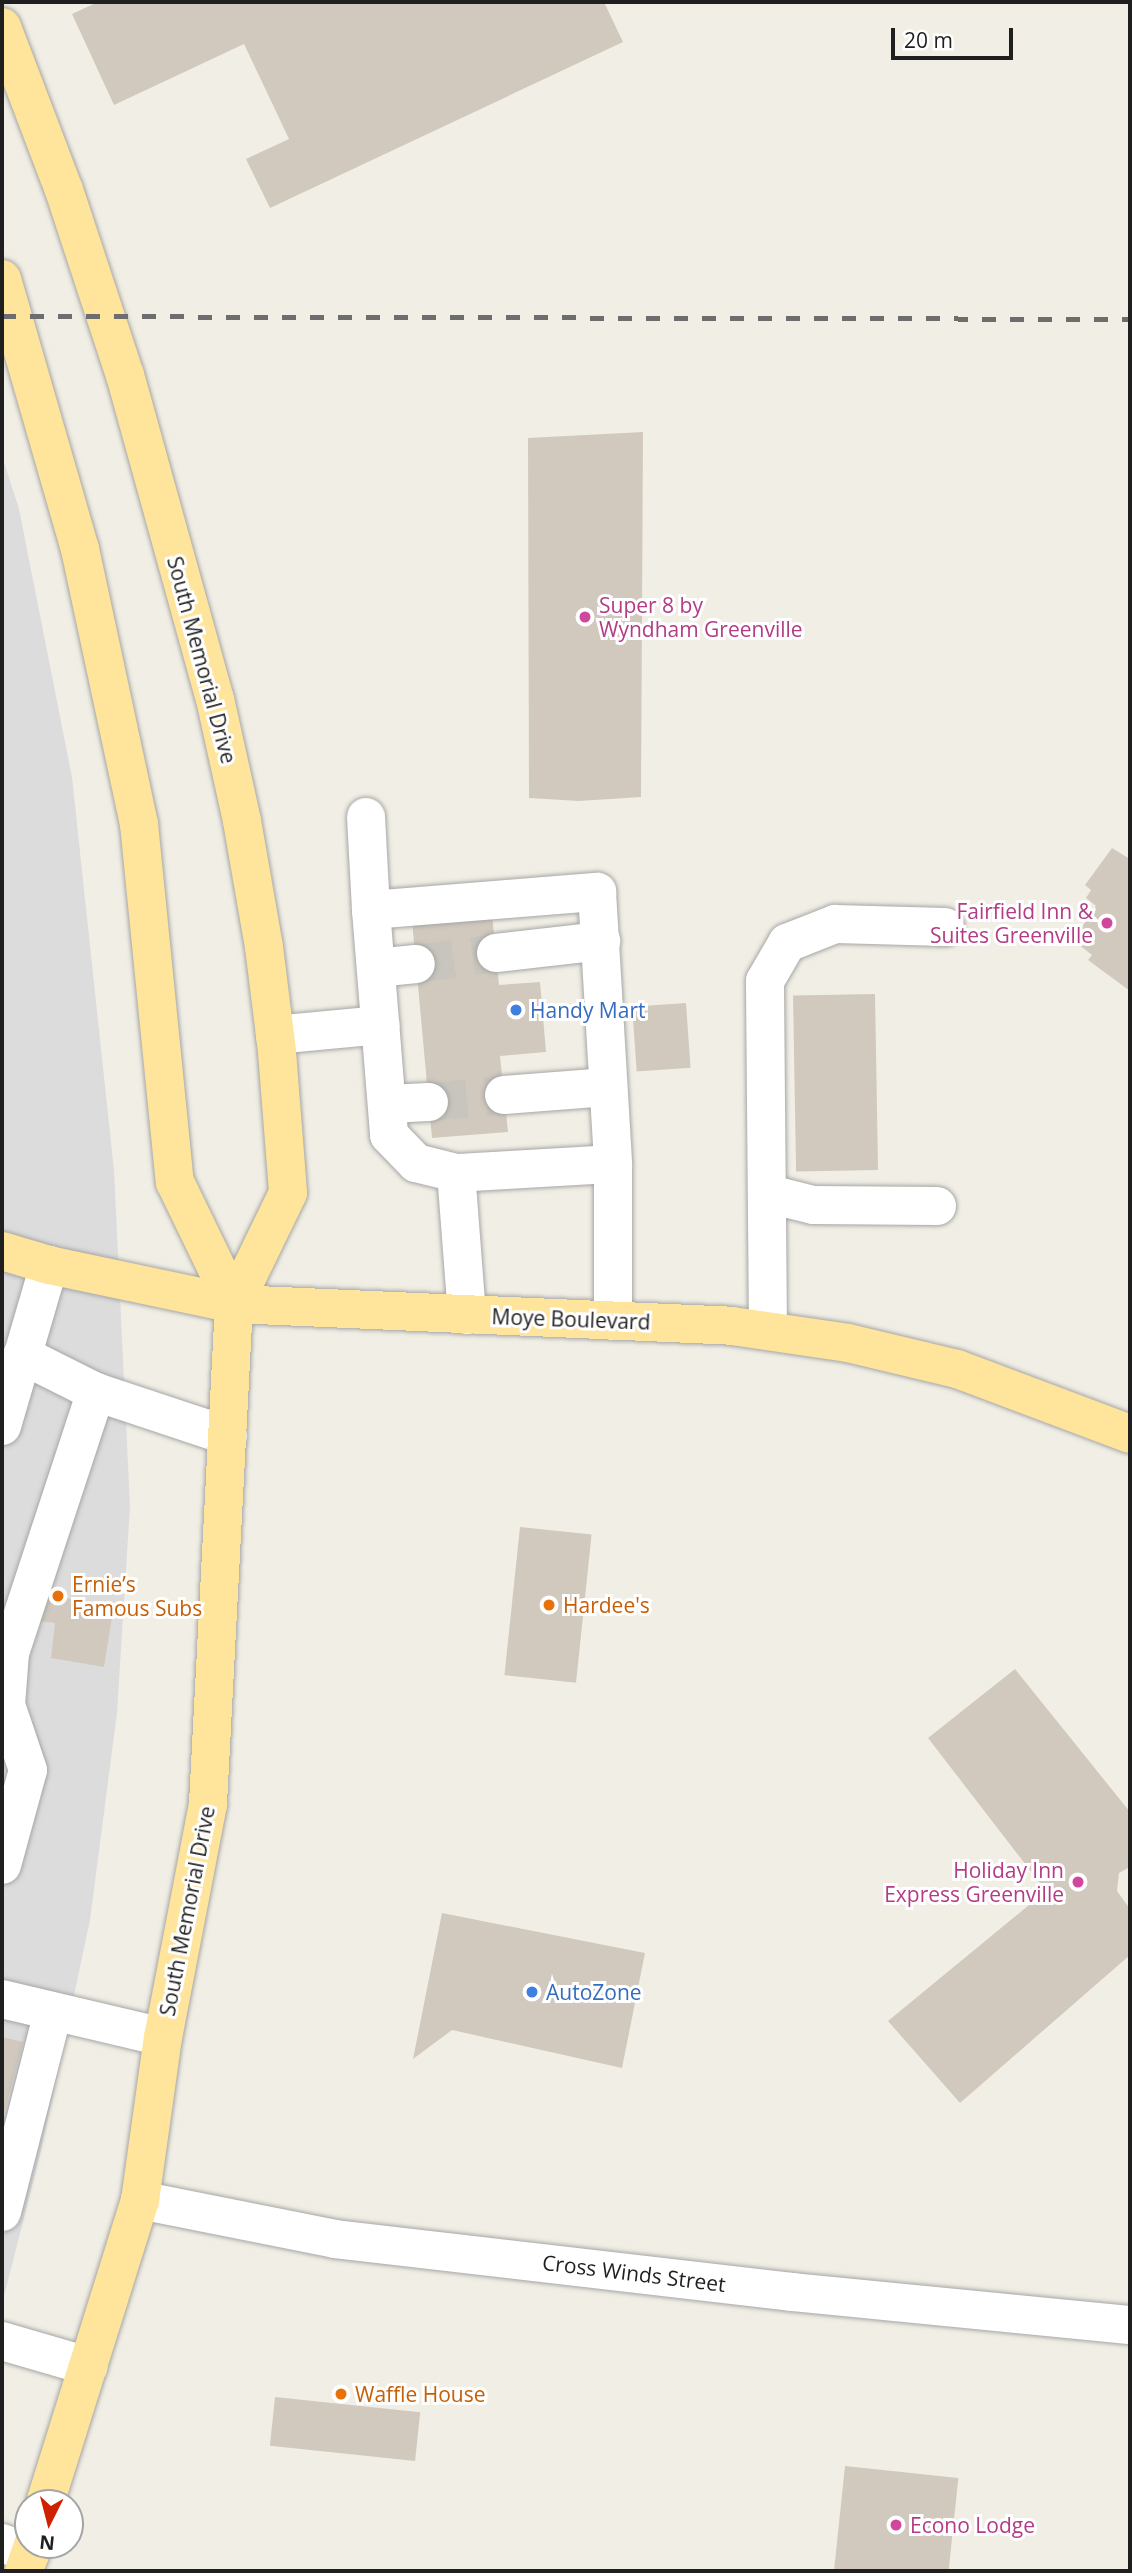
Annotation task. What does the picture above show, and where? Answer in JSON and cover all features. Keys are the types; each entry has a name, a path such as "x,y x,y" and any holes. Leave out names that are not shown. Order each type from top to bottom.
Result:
{"main road":[{"name":"South Memorial Drive","path":"2,27 64,190 125,376 215,699 242,821 264,947 275,1035 288,1193 234,1304 208,1804 163,2037 140,2200 49,2489"},
{"name":"South Memorial Drive","path":"2,279 80,549 139,824 175,1182 234,1304"},
{"name":"Moye Boulevard","path":"2,1251 49,1265 234,1304 732,1326 848,1343 957,1369 1130,1434"}],"street":[{"path":"366,817 389,1135 416,1163 456,1173 613,1164"},
{"path":"372,911 597,892 613,1164 613,1321"},
{"path":"768,1331 769,1194 765,981 787,943 835,924 945,928"},
{"path":"496,953 601,942"},
{"path":"376,968 416,964"},
{"path":"275,1035 381,1025"},
{"path":"504,1095 608,1087"},
{"path":"387,1104 429,1102"},
{"path":"456,1173 467,1315"},
{"path":"769,1194 813,1205 937,1206"},
{"path":"2,1426 49,1265"},
{"path":"22,1355 96,1392 228,1436"},
{"path":"2,1865 28,1770 6,1706 10,1653 96,1392"},
{"path":"2,1999 163,2037"},
{"path":"2,2212 53,2012"},
{"name":"Cross Winds Street","path":"140,2200 335,2239 792,2292 1130,2325"},
{"path":"2,2341 88,2366"}],"shaded area":[{"path":"2,456 19,509 72,777 114,1170 130,1506 117,1713 90,1920 41,2151 2,2304"}],"building":[{"path":"98,2 604,2 623,42 270,208 246,159 289,139 244,44 114,105 72,14"},
{"name":"Super 8 by Wyndham Greenville","path":"643,432 641,797 579,801 529,798 528,438"},
{"name":"Fairfield Inn & Suites Greenville","path":"1112,848 1130,859 1130,991 1088,960 1092,955 1073,940 1096,906 1086,898 1091,890 1085,885"},
{"path":"492,914 499,985 540,982 546,1052 500,1056 508,1132 432,1138 412,921"},
{"path":"875,994 878,1170 796,1171 793,995"},
{"path":"686,1003 691,1068 637,1072 632,1007"},
{"name":"Hardee's","path":"520,1527 592,1535 576,1683 504,1675"},
{"path":"45,1595 114,1605 104,1667 51,1658 55,1623 40,1621"},
{"name":"Holiday Inn Express Greenville","path":"1015,1669 1130,1812 1130,1867 1119,1873 1117,1891 1130,1909 1130,1955 960,2103 888,2021 1046,1891 928,1738"},
{"name":"AutoZone","path":"442,1913 645,1953 622,2068 452,2030 413,2059"},
{"path":"2,2037 23,2042 3,2117 2,2117"},
{"path":"275,2397 420,2412 415,2461 270,2446"},
{"name":"Econo Lodge","path":"845,2466 958,2478 949,2571 834,2571"}],"tunnel":[{"path":"416,964 496,953"},
{"path":"429,1102 504,1095"}],"railway":[{"path":"2,316 1130,319"}],"place":[{"name":"Super 8 by Wyndham Greenville","path":"585,617"},
{"name":"Fairfield Inn & Suites Greenville","path":"1107,923"},
{"name":"Handy Mart","path":"516,1010"},
{"name":"Ernie’s Famous Subs","path":"58,1596"},
{"name":"Hardee's","path":"549,1605"},
{"name":"Holiday Inn Express Greenville","path":"1078,1882"},
{"name":"AutoZone","path":"532,1992"},
{"name":"Waffle House","path":"341,2394"},
{"name":"Econo Lodge","path":"896,2525"}]}
